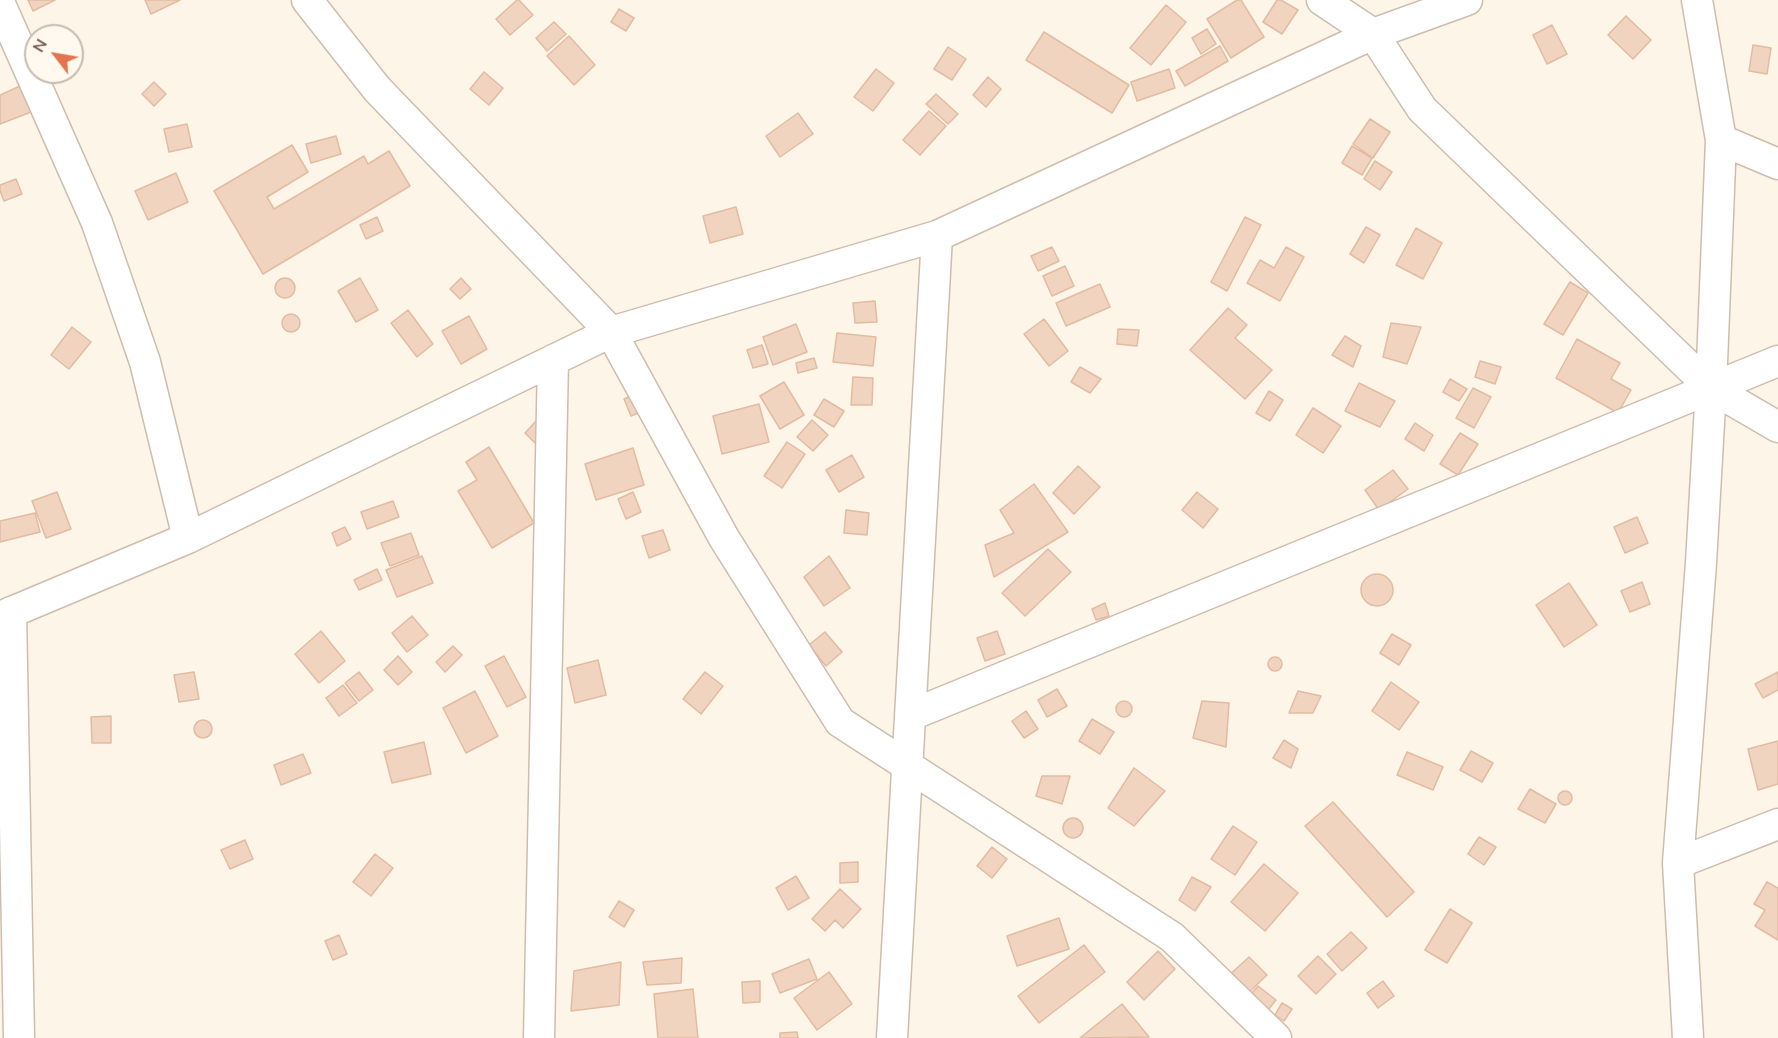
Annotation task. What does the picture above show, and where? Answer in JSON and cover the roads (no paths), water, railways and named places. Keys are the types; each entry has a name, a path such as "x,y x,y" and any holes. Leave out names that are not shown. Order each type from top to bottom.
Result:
{"street":[{"path":"308,0 377,88 611,332 724,538 840,722 1172,937 1276,1038"},
{"path":"1322,0 1373,34 1422,109 1711,388 1778,427"},
{"path":"19,1038 6,614 188,538 611,332 938,236 1373,34 1467,0"},
{"path":"1688,1038 1678,863 1701,563 1721,140 1697,0"},
{"path":"0,4 101,233 145,362 188,538"},
{"path":"1721,140 1778,164"},
{"path":"892,1038 938,236"},
{"path":"538,1038 553,360"},
{"path":"911,714 1778,361"},
{"path":"1678,863 1778,824"}]}
